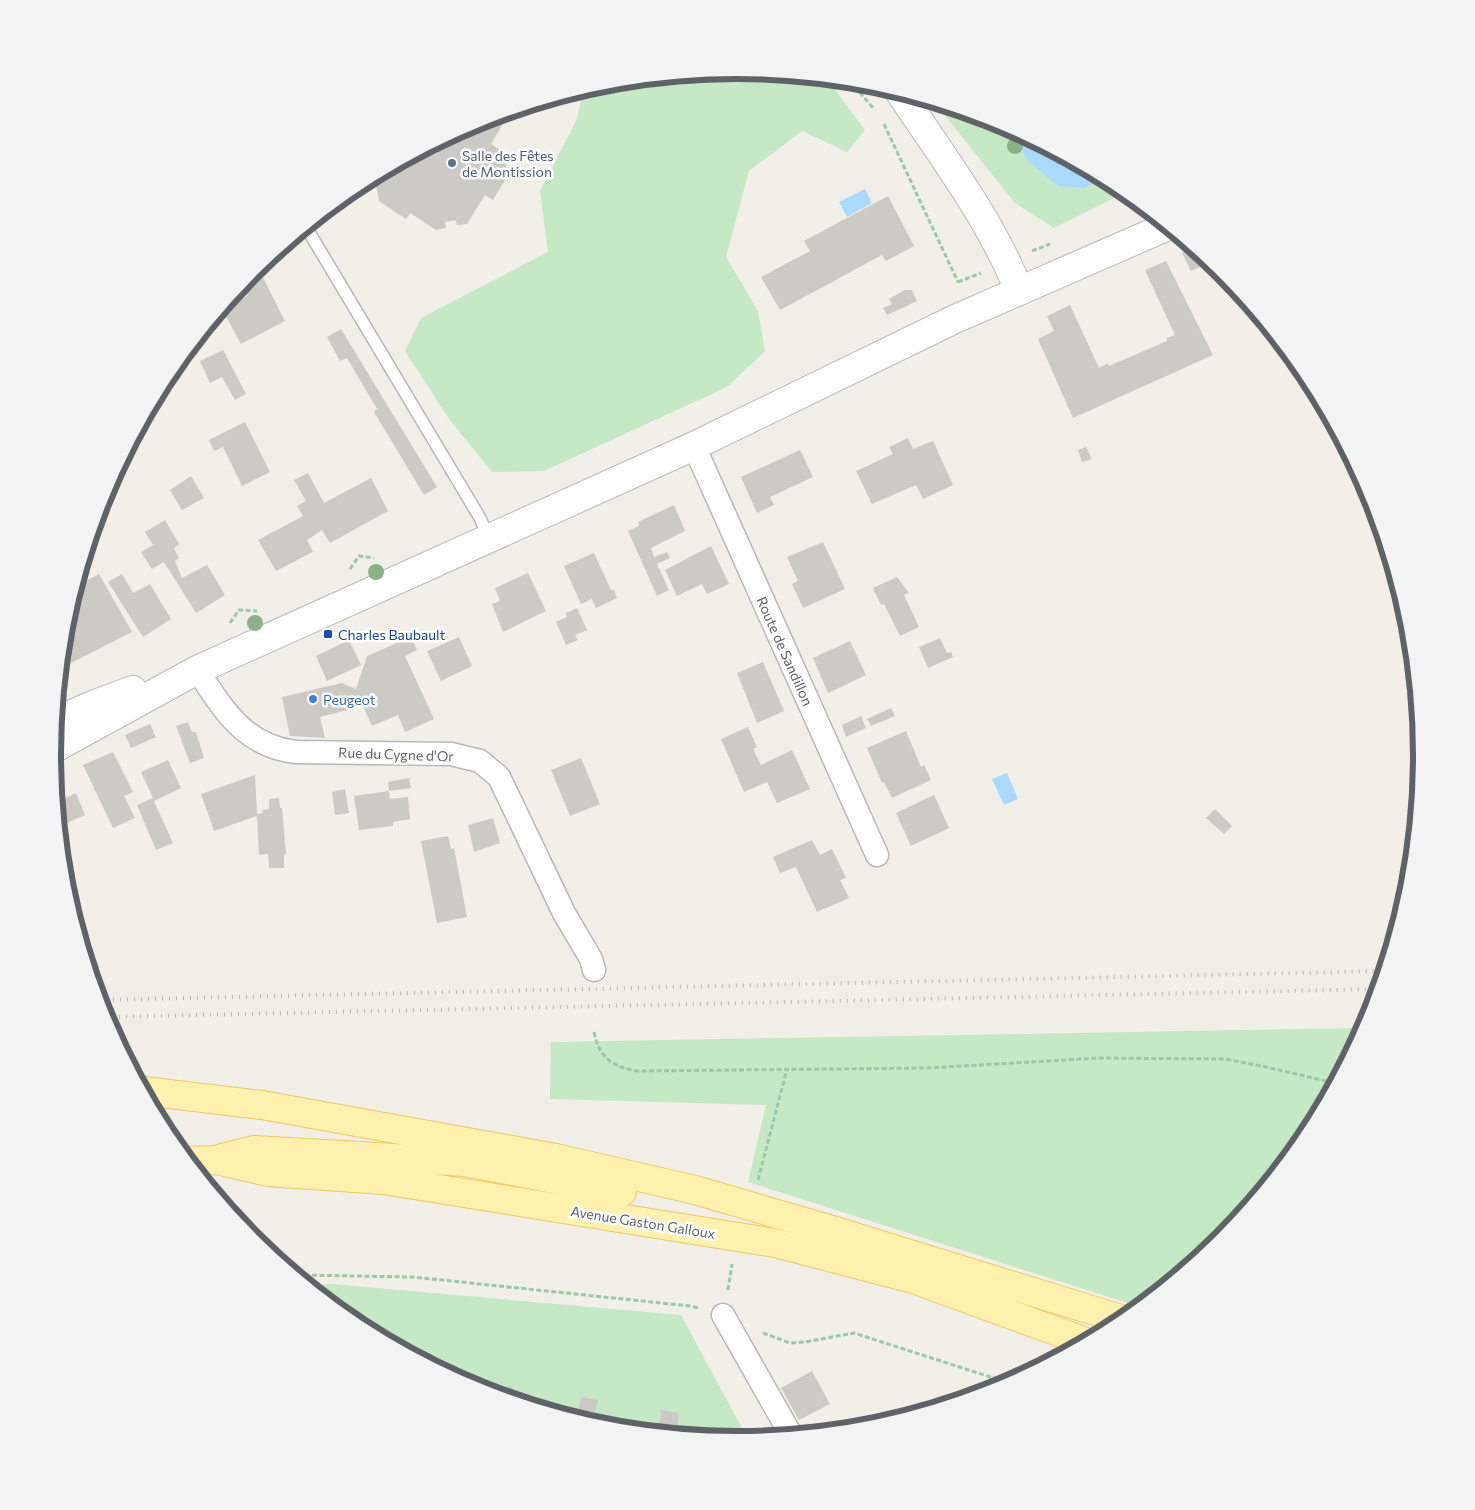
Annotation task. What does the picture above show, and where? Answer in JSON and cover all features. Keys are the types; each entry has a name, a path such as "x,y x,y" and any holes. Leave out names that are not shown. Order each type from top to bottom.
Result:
{"main road":[{"path":"904,100 971,200 1008,263 1019,291"},
{"path":"61,744 197,670 694,446 955,319 1162,229"},
{"path":"63,718 95,704 197,670"},
{"path":"151,1092 262,1105 556,1158 696,1190 1113,1317"},
{"path":"199,1161 254,1150 464,1162 835,1231"},
{"name":"Avenue Gaston Galloux","path":"199,1161 268,1172 383,1180 775,1243 914,1279 1079,1339"}],"street":[{"name":"Route de Sandillon","path":"694,446 876,855"},
{"name":"Rue du Cygne d'Or","path":"197,670 218,703 241,728 258,740 281,750 296,752 451,754 480,761 499,777 564,913 591,959 594,970"},
{"path":"723,1315 788,1429"}],"lane":[{"path":"309,232 480,518 489,538"}],"path":[{"path":"858,90 880,116 958,282"},
{"path":"594,1032 596,1043 601,1053 611,1062 625,1069 636,1071 928,1068 1099,1058 1225,1059 1330,1081"},
{"path":"756,1185 787,1069"},
{"path":"723,1315 733,1261"},
{"path":"306,1275 413,1277 690,1306 723,1315 774,1338 790,1343 805,1342 854,1332 998,1379"}],"green space":[{"path":"693,80 782,80 832,86 865,130 847,152 802,131 749,171 726,257 758,311 765,351 727,387 544,471 492,472 449,419 405,351 421,318 548,252 540,191 577,119 581,98 606,92"},
{"path":"941,111 996,130 1037,148 1076,169 1118,196 1054,228 1015,203"},
{"path":"1356,1028 1323,1093 1300,1131 1274,1167 1216,1233 1149,1292 1131,1304 748,1182 766,1105 550,1099 551,1042"},
{"path":"332,1284 681,1315 744,1431 693,1430 649,1425 562,1408 520,1395 438,1362 399,1341 317,1285"}],"water":[{"path":"1014,138 1037,148 1096,182 1084,188 1058,186 1028,161"},
{"path":"865,189 872,203 847,217 839,202"},
{"path":"1007,773 1018,799 1004,805 992,779"}],"building":[{"name":"Salle des Fêtes de Montission","path":"505,121 491,144 503,152 508,175 493,200 485,195 467,224 457,225 455,220 445,222 446,228 436,230 410,213 406,219 379,201 376,184 399,169 438,148"},
{"path":"888,196 914,246 886,261 882,255 780,310 761,277 810,251 804,241"},
{"path":"1187,251 1203,265 1191,271 1182,253"},
{"path":"1166,261 1213,355 1073,418 1038,339 1054,331 1047,316 1070,305 1099,368 1108,363 1109,366 1167,341 1167,338 1175,335 1145,270"},
{"path":"261,275 285,321 241,344 225,314 236,302 247,296 245,292"},
{"path":"905,290 912,290 917,301 887,315 883,308 892,304 889,299"},
{"path":"341,329 437,487 424,495 374,412 377,409 347,358 340,361 327,337"},
{"path":"223,350 246,394 235,400 222,377 210,383 200,361"},
{"path":"245,422 270,472 242,486 223,447 214,451 209,440"},
{"path":"908,438 913,449 933,441 953,485 923,499 916,485 872,504 856,471 893,454 889,447"},
{"path":"1086,447 1092,459 1082,462 1078,450"},
{"path":"800,450 813,477 770,497 774,505 757,513 741,477"},
{"path":"308,473 324,503 371,478 388,511 330,543 322,530 307,540 313,552 276,571 258,540 303,516 297,506 306,501 294,480"},
{"path":"191,476 204,498 182,510 170,490"},
{"path":"674,505 685,531 651,548 654,557 667,552 670,558 657,564 669,590 657,596 628,531 639,526 638,522"},
{"path":"165,520 179,544 174,548 179,558 175,561 182,578 207,565 225,595 196,613 164,562 152,569 141,552 153,545 145,532"},
{"path":"823,542 845,589 803,608 792,584 798,581 787,557"},
{"path":"711,546 729,584 707,594 702,584 677,596 665,570"},
{"path":"594,553 611,590 614,590 617,598 596,608 592,599 581,604 564,566"},
{"path":"528,573 546,611 503,632 492,604 500,601 495,588"},
{"path":"99,574 132,632 67,665 74,623 84,582"},
{"path":"122,574 133,593 150,584 171,619 143,637 108,582"},
{"path":"897,577 909,593 904,595 919,627 900,636 884,604 881,605 873,588"},
{"path":"577,608 587,630 575,635 578,640 566,645 556,622 567,617 566,613"},
{"path":"411,637 417,650 405,656 434,719 405,732 398,715 372,726 362,704 355,708 320,717 325,738 290,736 282,697 342,683 356,689 367,656"},
{"path":"459,637 472,666 441,681 427,651"},
{"path":"940,638 947,653 951,652 953,657 928,668 919,647"},
{"path":"349,640 361,665 327,681 316,656"},
{"path":"850,641 866,675 828,693 813,658"},
{"path":"763,662 784,711 757,723 737,673"},
{"path":"891,708 895,716 871,726 867,719"},
{"path":"861,716 866,728 846,737 842,725"},
{"path":"188,722 192,732 196,732 204,758 190,763 176,726"},
{"path":"150,724 156,737 131,748 125,735"},
{"path":"748,727 757,747 753,749 761,765 792,750 810,789 777,803 767,782 744,792 721,739"},
{"path":"906,731 921,767 924,765 931,780 892,798 884,782 882,783 867,748"},
{"path":"113,752 133,792 124,796 135,818 113,828 83,765"},
{"path":"581,758 600,804 570,816 551,770"},
{"path":"168,760 181,788 154,801 173,843 156,850 137,805 153,798 141,772"},
{"path":"255,775 257,814 263,813 262,810 269,809 269,799 279,798 280,808 282,808 286,854 284,855 284,868 269,868 268,854 259,855 257,816 214,831 201,794"},
{"path":"409,778 411,788 389,791 388,782"},
{"path":"345,789 349,813 335,815 332,792"},
{"path":"389,791 390,799 408,797 410,819 393,822 393,826 359,830 354,796"},
{"path":"76,793 85,815 65,824 63,799"},
{"path":"934,795 949,828 911,846 896,813"},
{"path":"1215,809 1232,826 1224,834 1206,818"},
{"path":"493,818 500,843 474,852 468,825"},
{"path":"448,836 451,849 454,848 467,917 437,923 421,841"},
{"path":"812,840 820,855 832,849 846,878 840,880 849,898 817,912 796,867 780,873 773,857"},
{"path":"812,1371 830,1404 799,1420 781,1388"},
{"path":"496,1386 513,1387 513,1392"},
{"path":"581,1397 598,1400 594,1415 578,1412"},
{"path":"661,1410 679,1413 677,1428 659,1426"}],"railway":[{"path":"108,1000 1378,971"},
{"path":"114,1017 1371,989"}],"place":[{"name":"Salle des Fêtes de Montission","path":"452,163"},
{"name":"Charles Baubault","path":"328,634"},
{"name":"Peugeot","path":"313,699"}]}
